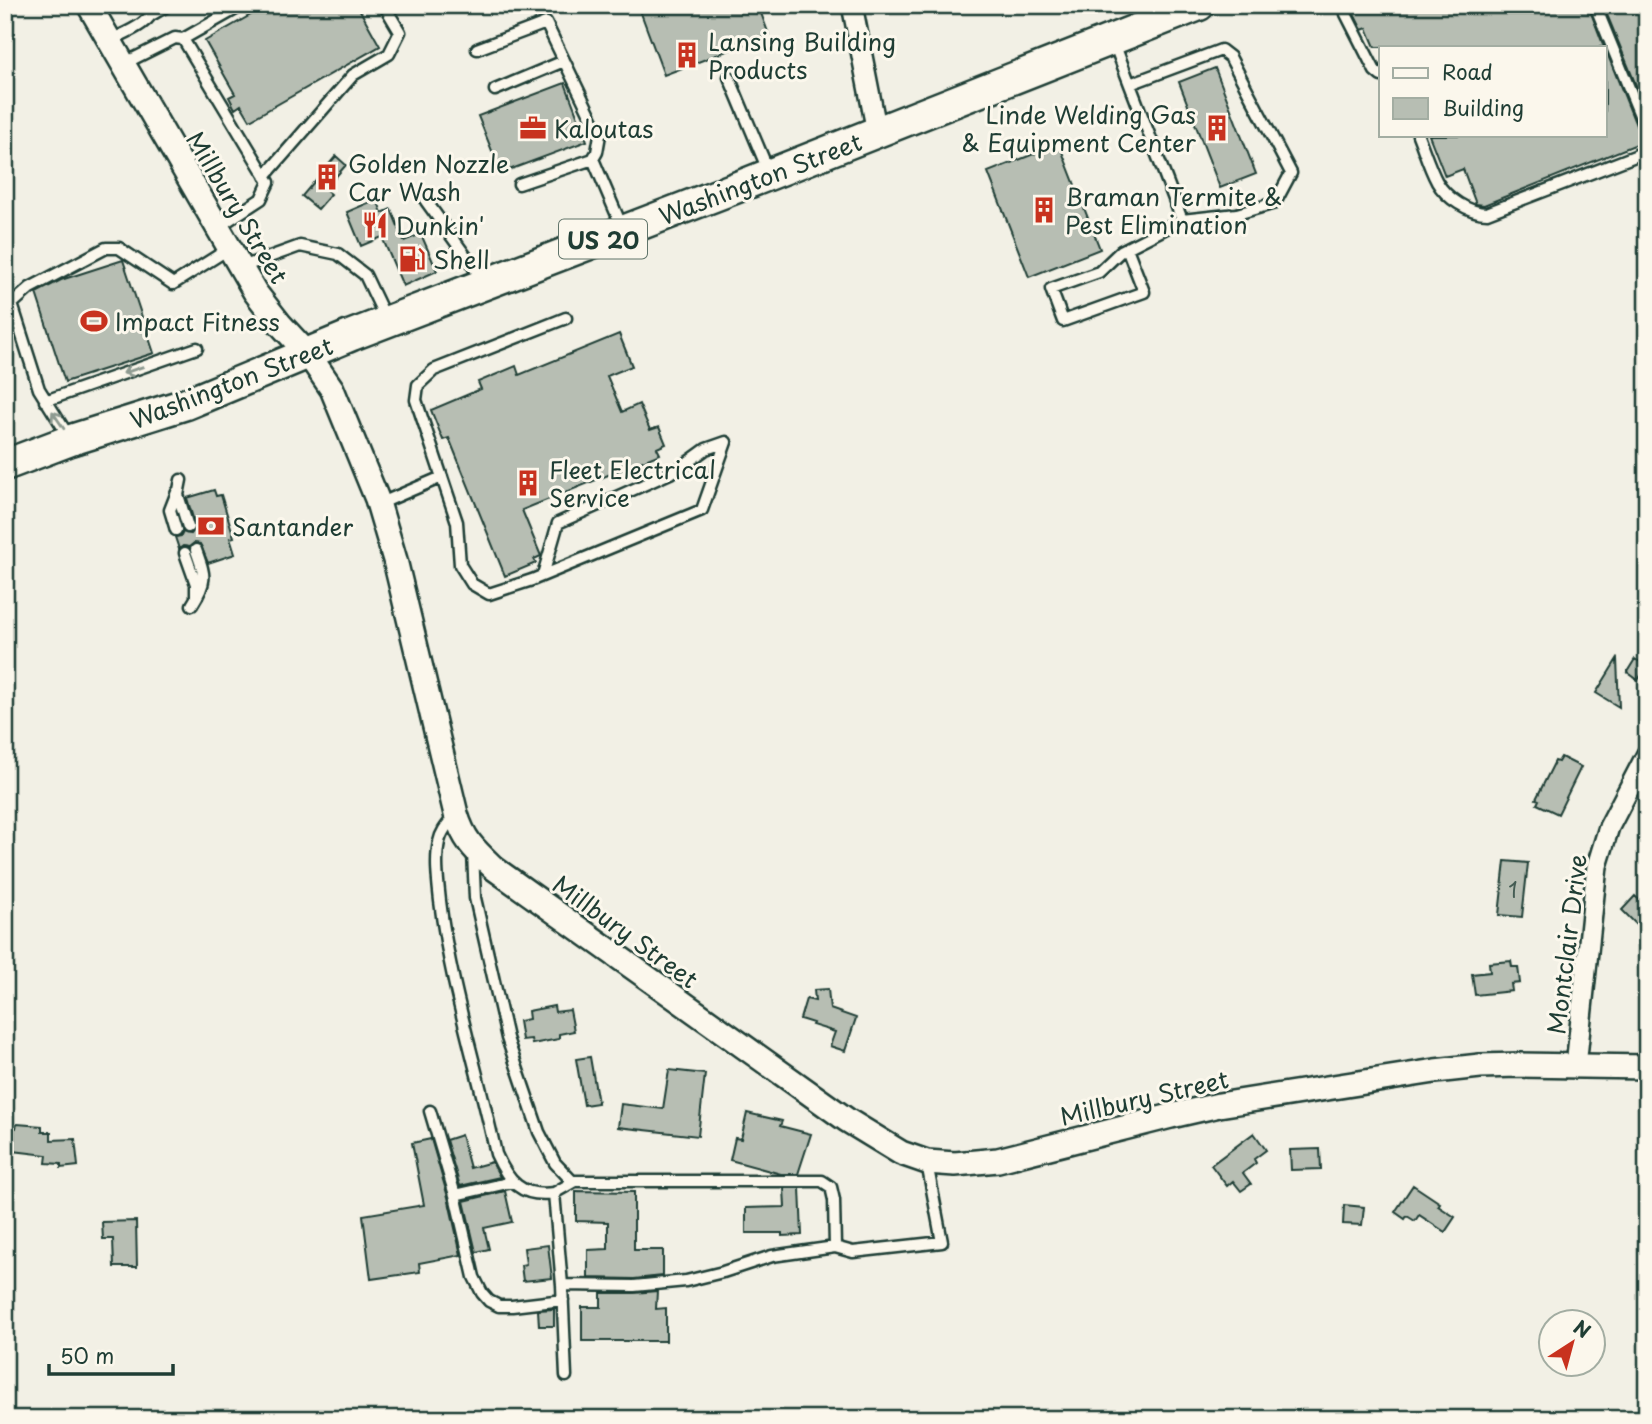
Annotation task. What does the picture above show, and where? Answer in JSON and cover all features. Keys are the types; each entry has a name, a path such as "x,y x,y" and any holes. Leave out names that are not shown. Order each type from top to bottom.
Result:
{"main road":[{"name":"Washington Street","path":"5,465 71,440 186,404 387,322 1199,5"}],"street":[{"name":"Millbury Street","path":"89,5 255,292 308,354 336,397 379,504 456,814 464,836 472,848 495,869 833,1110 901,1153 927,1162 956,1164 998,1160 1219,1105 1435,1071 1480,1066 1647,1067"},
{"path":"852,5 877,132"},
{"name":"Montclair Drive","path":"1576,1066 1597,866 1609,827 1647,754"}],"lane":[{"path":"109,41 141,24 155,10 168,5"},
{"path":"123,64 175,38 183,40 243,5"},
{"path":"265,176 353,75 388,54 400,32 384,5"},
{"path":"1345,5 1346,14 1379,74"},
{"path":"1595,5 1647,132"},
{"path":"477,49 546,23 600,135 593,159 519,184"},
{"path":"1113,39 1182,220"},
{"path":"183,40 269,182 261,199 218,227"},
{"path":"1127,248 1144,292 1063,321 1051,289 1099,272 1121,251 1182,220 1237,214 1275,203 1291,173 1230,57 1220,50 1130,84"},
{"path":"495,90 564,61"},
{"path":"729,77 770,174"},
{"path":"1418,136 1438,184 1454,200 1478,213 1487,213 1647,149"},
{"path":"593,159 623,231"},
{"path":"426,201 486,284"},
{"path":"71,440 39,388 12,304 30,288 106,248 119,248 173,284 236,258 300,246 338,254 365,275 387,322"},
{"path":"543,575 558,523 677,470 706,449 726,442 702,510 543,575 489,594 472,584 460,565 457,522 415,400 418,385 434,370 566,318"},
{"path":"45,401 197,348"},
{"path":"379,504 442,477"},
{"path":"178,489 182,528"},
{"path":"191,552 204,577 196,598"},
{"path":"456,814 439,838 438,847 444,928 496,1154 512,1182 523,1190 543,1195 554,1193 573,1182 822,1181 831,1187 834,1200 835,1247"},
{"path":"472,848 475,898 507,1038 539,1132 555,1163 573,1182"},
{"path":"430,1111 455,1195 474,1277 482,1293 489,1301 499,1306 564,1300"},
{"path":"562,1285 634,1286 686,1281 772,1256 835,1247 853,1252 942,1242 927,1162"},
{"path":"455,1195 512,1182"},
{"path":"554,1193 564,1300 566,1376"}],"building":[{"path":"268,5 357,5 380,46 250,120 241,105 235,109 229,97 235,94 205,41"},
{"name":"Lansing Building Products","path":"638,5 758,5 769,35 664,75"},
{"path":"1366,5 1588,5 1604,46 1375,47 1367,28 1362,30 1353,10"},
{"path":"1603,5 1647,5 1647,112"},
{"path":"1606,50 1640,135 1647,140 1484,205 1476,204 1463,169 1445,176 1429,136 1606,136"},
{"name":"Linde Welding Gas & Equipment Center","path":"1215,68 1256,174 1220,188 1179,82"},
{"name":"Kaloutas","path":"565,83 587,141 501,173 478,116"},
{"name":"Braman Termite & Pest Elimination","path":"1059,144 1100,249 1029,277 988,172"},
{"name":"Golden Nozzle Car Wash","path":"336,156 346,165 325,189 331,194 318,209 302,196"},
{"path":"377,199 382,213 391,209 404,241 421,234 437,271 403,286 382,237 361,246 347,212"},
{"name":"Impact Fitness","path":"123,260 154,353 65,382 36,293 61,280"},
{"name":"Fleet Electrical Service","path":"619,334 632,366 607,376 622,412 639,404 650,430 659,427 666,444 657,448 660,454 522,510 541,556 534,559 536,563 505,576 449,438 443,440 431,410 481,389 478,382 516,366 519,375"},
{"name":"Santander","path":"214,490 216,496 221,495 234,537 230,538 235,554 208,563 200,544 194,543 179,549 175,537 181,536 183,532 191,534 195,529 187,498"},
{"path":"1617,659 1619,707 1596,693"},
{"path":"1635,659 1647,666 1638,680 1627,672"},
{"path":"1561,757 1581,767 1558,814 1537,804 1539,800 1536,799 1555,761 1558,762"},
{"path":"1505,861 1528,863 1522,917 1499,915"},
{"path":"1635,896 1647,907 1647,935 1622,910"},
{"path":"1511,961 1512,967 1518,967 1520,983 1511,984 1512,991 1475,995 1472,974 1490,972 1489,963"},
{"path":"828,989 830,1009 856,1018 845,1051 830,1046 835,1032 800,1019 806,999 815,1001 814,990"},
{"path":"554,1006 555,1012 570,1010 574,1031 559,1034 559,1039 532,1044 531,1039 522,1040 519,1021 529,1019 528,1011"},
{"path":"590,1057 598,1103 584,1105 576,1059"},
{"path":"669,1070 705,1074 698,1136 618,1127 621,1104 663,1109"},
{"path":"747,1113 782,1121 780,1126 811,1134 798,1174 781,1174 730,1160 735,1138 741,1139"},
{"path":"17,1124 42,1126 42,1132 51,1132 51,1140 75,1139 78,1166 61,1168 61,1164 46,1163 47,1155 5,1150 5,1127 16,1128"},
{"path":"1254,1133 1266,1150 1254,1159 1256,1163 1243,1173 1251,1184 1241,1191 1233,1181 1227,1186 1211,1165"},
{"path":"461,1135 470,1168 492,1162 500,1177 460,1186 446,1140"},
{"path":"431,1139 461,1255 419,1263 420,1272 371,1279 363,1215 424,1205 412,1143"},
{"path":"1320,1149 1321,1169 1291,1170 1290,1150"},
{"path":"1413,1185 1455,1217 1445,1232 1419,1215 1415,1221 1407,1216 1405,1219 1395,1212"},
{"path":"784,1188 800,1188 802,1235 746,1233 746,1208 785,1207"},
{"path":"505,1191 512,1222 484,1228 489,1249 476,1252 464,1201"},
{"path":"576,1191 634,1192 634,1250 663,1250 663,1276 634,1279 588,1278 588,1250 608,1249 608,1222 576,1221"},
{"path":"1344,1205 1364,1207 1362,1225 1343,1224"},
{"path":"136,1221 137,1267 114,1267 113,1239 103,1239 102,1222"},
{"path":"548,1245 552,1278 523,1281 521,1265 526,1264 524,1248"},
{"path":"657,1291 656,1309 666,1308 666,1341 582,1341 582,1307 601,1307 601,1293"},
{"path":"554,1309 554,1326 539,1326 538,1310"}],"place":[{"name":"Lansing Building Products","path":"687,55"},
{"name":"Kaloutas","path":"533,128"},
{"name":"Linde Welding Gas & Equipment Center","path":"1217,128"},
{"name":"Golden Nozzle Car Wash","path":"327,177"},
{"name":"Braman Termite & Pest Elimination","path":"1044,210"},
{"name":"Dunkin'","path":"375,225"},
{"name":"Shell","path":"412,259"},
{"name":"Impact Fitness","path":"94,321"},
{"name":"Fleet Electrical Service","path":"528,483"},
{"name":"Santander","path":"211,526"}]}
